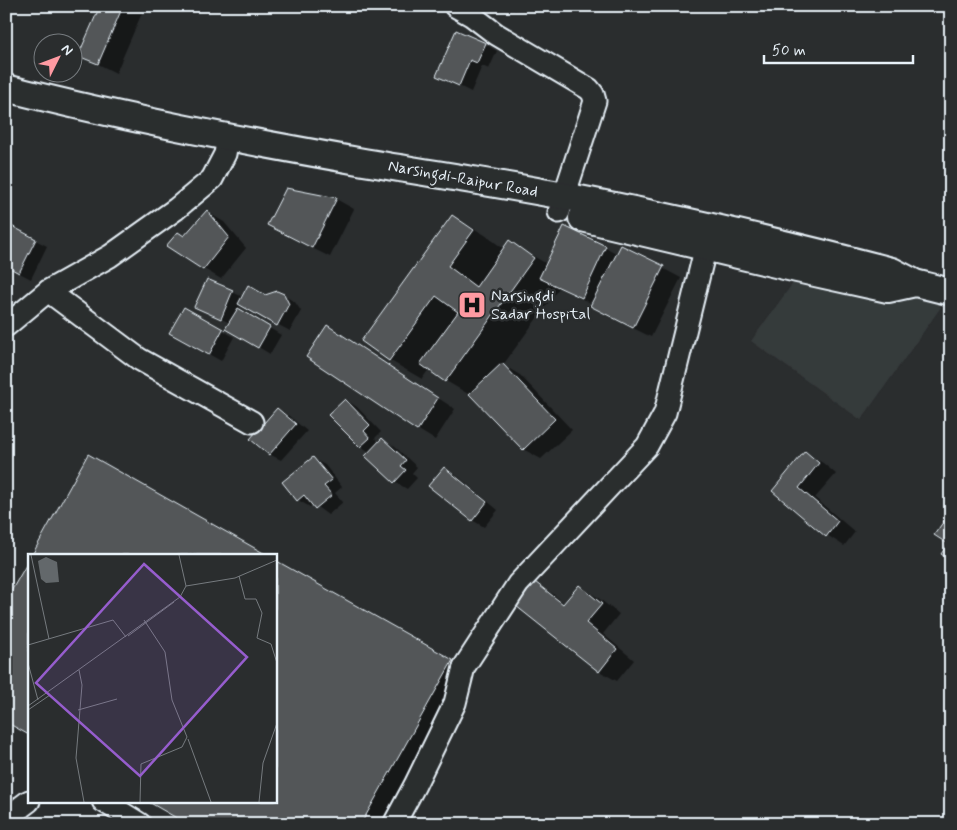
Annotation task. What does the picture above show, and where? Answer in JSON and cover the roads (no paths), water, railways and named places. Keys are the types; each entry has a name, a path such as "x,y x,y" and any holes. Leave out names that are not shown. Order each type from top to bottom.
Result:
{"main road":[{"name":"Narsingdi-Raipur Road","path":"6,88 227,145"},
{"name":"Narsingdi-Raipur Road","path":"6,107 75,124 358,161 708,237 892,271 915,284 951,292"}],"street":[{"path":"455,6 471,15 496,34 589,89 593,94 595,101 561,204"},
{"path":"6,326 48,291 110,256 176,209 212,179 227,145"},
{"path":"394,824 454,703 464,667 518,584 647,446 665,413 708,237"},
{"path":"48,291 140,359 252,422"},
{"path":"7,824 28,802"},
{"path":"105,802 140,824"}],"place":[{"name":"Narsingdi Sadar Hospital","path":"472,305"}]}
